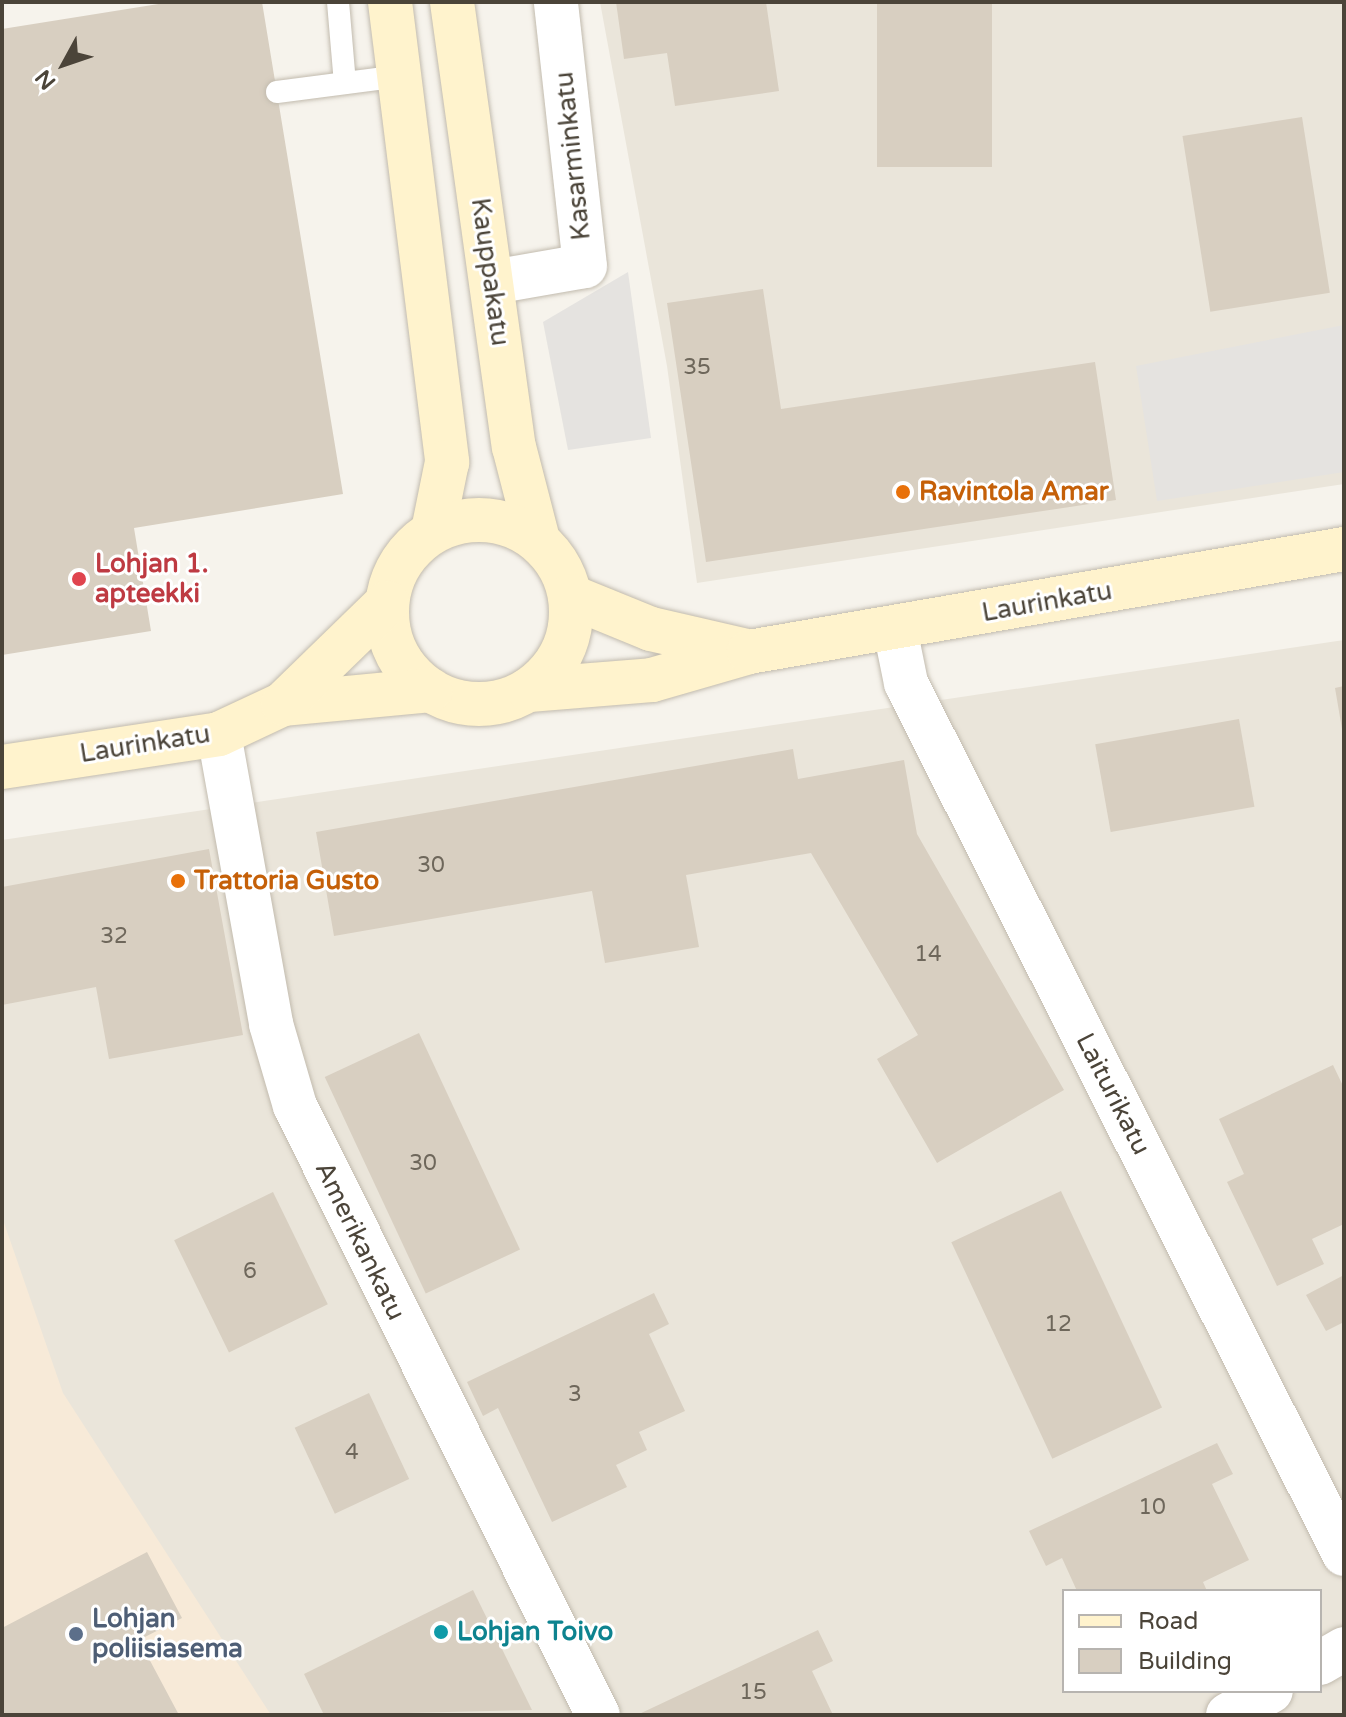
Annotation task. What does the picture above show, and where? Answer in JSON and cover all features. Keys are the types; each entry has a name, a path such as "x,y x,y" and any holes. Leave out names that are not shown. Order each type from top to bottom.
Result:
{"main road":[{"path":"390,2 447,462 433,531"},
{"name":"Kauppakatu","path":"452,2 514,447 538,540"},
{"path":"487,519 538,540 570,596 563,648 529,690 480,704 430,690 396,653 387,603 410,550 433,531 487,519"},
{"name":"Laurinkatu","path":"529,690 652,680 749,652 1344,549"},
{"name":"Laurinkatu","path":"570,596 651,629 749,652"},
{"name":"Laurinkatu","path":"2,767 219,734 283,704 387,603"},
{"name":"Laurinkatu","path":"283,704 430,690"}],"street":[{"name":"Kasarminkatu","path":"493,282 585,266 556,2"},
{"name":"Laiturikatu","path":"895,629 906,683 1344,1554"},
{"name":"Amerikankatu","path":"219,734 271,1024 295,1106 598,1715"},
{"path":"1322,1662 1344,1649"},
{"path":"1228,1715 1267,1693"}],"lane":[{"path":"338,2 345,83"},
{"path":"277,92 400,76"}],"shaded area":[{"path":"600,2 1344,2 1344,484 697,583 667,366"},
{"path":"628,272 651,438 568,450 543,322"},
{"path":"1344,325 1344,472 1157,501 1136,366"},
{"path":"1344,640 1344,1715 2,1715 2,840"},
{"path":"2,1217 63,1393 271,1715 2,1715"}],"building":[{"path":"171,2 262,2 343,494 134,528 151,631 2,655 2,29"},
{"path":"616,2 766,2 779,91 675,106 667,53 624,59"},
{"path":"877,2 992,2 992,167 877,167"},
{"path":"1302,117 1330,293 1210,312 1182,136"},
{"path":"763,289 781,409 1095,362 1116,500 706,562 667,303"},
{"path":"1344,686 1344,729 1342,729 1335,688"},
{"path":"1239,719 1254,807 1111,832 1095,744"},
{"path":"793,749 798,779 904,760 917,834 1064,1090 937,1163 877,1059 918,1035 811,853 686,875 699,947 605,963 592,891 334,936 316,832"},
{"path":"209,849 243,1035 109,1059 96,987 2,1005 2,887"},
{"path":"419,1033 520,1250 426,1294 325,1077"},
{"path":"1333,1065 1344,1088 1344,1224 1312,1239 1324,1264 1277,1286 1227,1182 1244,1174 1219,1119"},
{"path":"1061,1191 1162,1408 1052,1459 951,1242"},
{"path":"273,1192 328,1304 229,1353 174,1240"},
{"path":"1344,1275 1344,1322 1326,1331 1306,1295"},
{"path":"654,1293 669,1324 649,1334 685,1411 639,1432 647,1450 616,1465 627,1487 552,1522 498,1408 483,1416 467,1382"},
{"path":"369,1393 409,1479 335,1514 295,1428"},
{"path":"1217,1443 1233,1474 1212,1484 1249,1560 1203,1582 1206,1589 1076,1589 1062,1558 1046,1566 1029,1531"},
{"name":"Lohjan poliisiasema","path":"147,1552 182,1618 139,1640 179,1715 2,1715 2,1628"},
{"name":"Lohjan Toivo","path":"473,1590 532,1710 324,1715 304,1674"},
{"path":"818,1630 833,1661 812,1671 833,1715 637,1715"}],"place":[{"name":"Ravintola Amar","path":"903,492"},
{"name":"Lohjan 1. apteekki","path":"79,579"},
{"name":"Trattoria Gusto","path":"178,881"},
{"name":"Lohjan Toivo","path":"441,1632"},
{"name":"Lohjan poliisiasema","path":"76,1634"}]}
